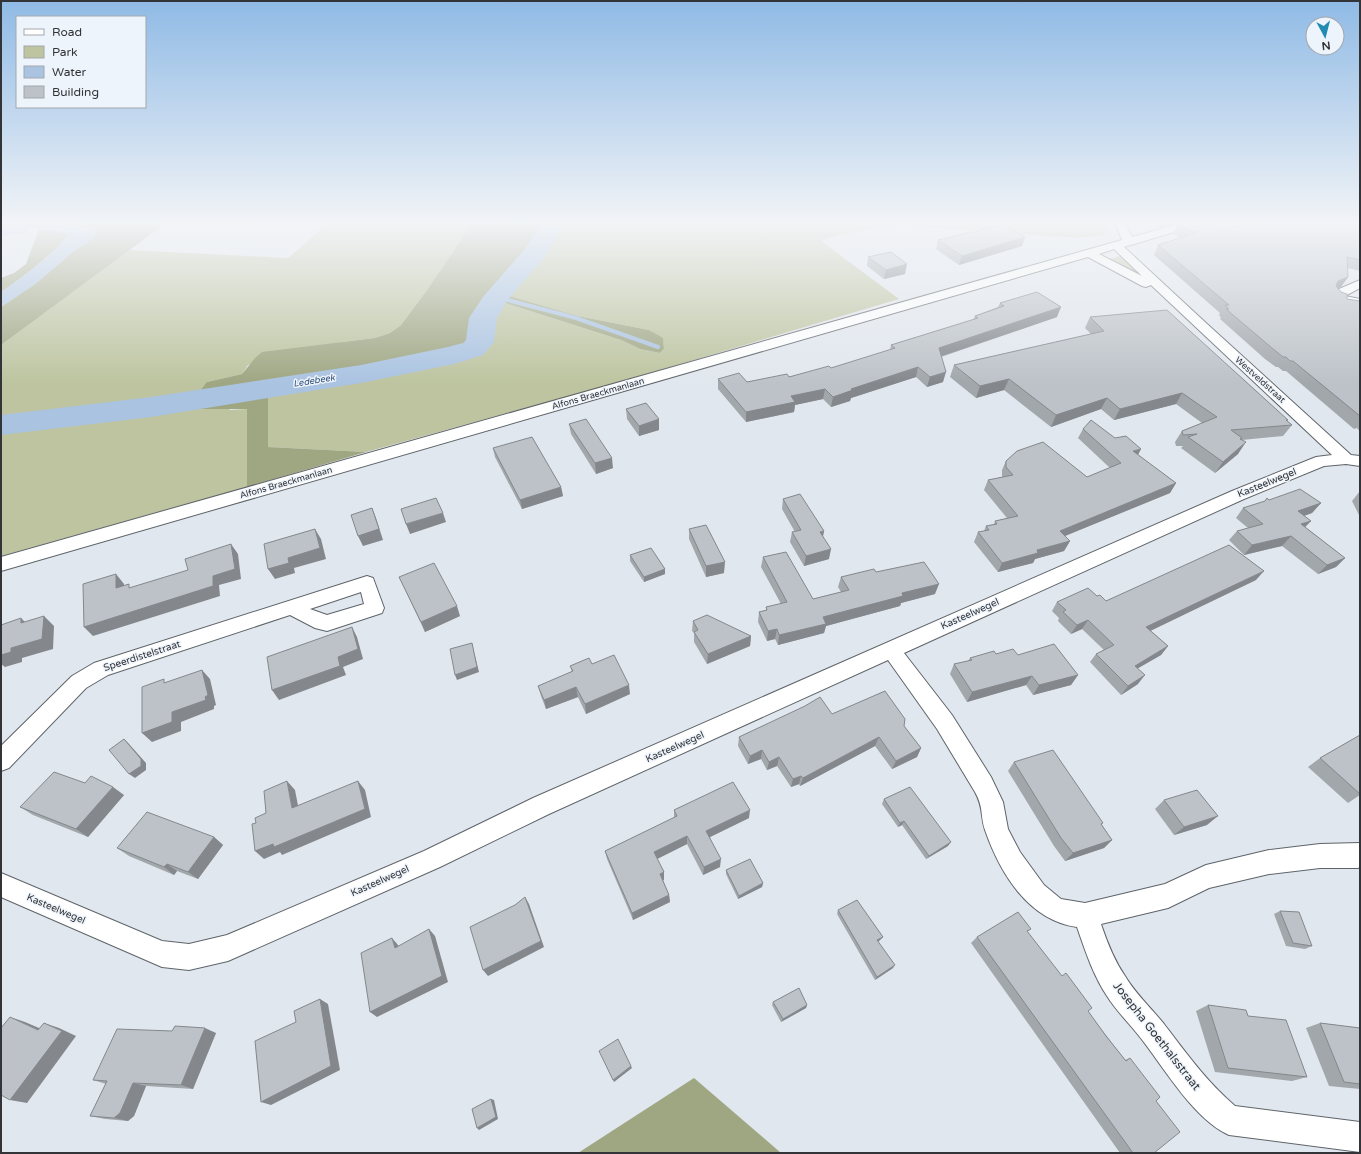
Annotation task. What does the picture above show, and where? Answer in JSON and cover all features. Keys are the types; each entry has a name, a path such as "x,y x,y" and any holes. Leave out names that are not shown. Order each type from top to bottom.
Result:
{"street":[{"name":"Alfons Braeckmanlaan","path":"1,564 1006,277"},
{"name":"Westveldstraat","path":"1135,277 1163,291"},
{"name":"Westveldstraat","path":"1149,277 1353,460"},
{"path":"1360,284 1336,295 1339,298 1360,303"},
{"name":"Kasteelwegel","path":"1,885 162,954 189,957 228,948 432,859 541,806 1238,495 1322,461 1353,460"},
{"name":"Speerdistelstraat","path":"1,761 79,682 101,669 290,607"},
{"path":"892,650 946,723 979,777 992,803 996,829 1007,853 1035,893 1052,907 1068,913 1085,915 1168,896 1206,877 1269,862 1320,856 1360,855"},
{"name":"Josepha Goethalsstraat","path":"1085,915 1100,957 1116,987 1183,1073 1212,1105 1229,1120 1360,1138"}],"green space":[{"path":"4,277 22,277 1,292 1,278"},
{"path":"43,277 93,277 1,345 1,307"},
{"path":"92,277 436,277 401,325 390,333 375,338 342,342 248,365 242,374 207,382 230,410 247,409 247,487 1,556 1,345"},
{"path":"436,277 520,277 506,295 578,316 649,330 663,338 664,349 660,353 640,349 621,340 499,301 490,319 486,342 476,352 394,372 268,395 268,447 366,452 247,487 247,409 199,409 200,391 207,382 242,374 262,352 375,338 390,333 401,325"},
{"path":"520,277 869,277 899,299 620,382 366,452 268,447 268,395 361,378 489,331 490,319 499,301 621,340 640,349 660,353 664,349 663,339 649,330 578,316 506,295"},
{"path":"694,1078 781,1153 578,1153"}],"water":[{"path":"22,277 43,277 1,307 1,292"}],"building":[{"path":"1196,277 1348,277 1338,281 1336,286 1341,292 1347,294 1347,299 1360,301 1360,416 1293,361 1283,357 1272,348 1226,309 1229,309 1225,305 1229,305"},
{"path":"1037,292 1061,307 939,348 946,372 930,377 918,367 851,389 853,390 833,397 825,389 791,396 795,402 746,412 718,379 739,373 747,382 787,374 789,377 829,366 831,368 895,348 891,345 978,318 975,316 1004,306 1000,303"},
{"path":"1167,310 1292,425 1231,430 1242,438 1240,439 1246,442 1223,462 1188,437 1197,434 1183,435 1182,431 1217,417 1182,393 1120,409 1107,398 1056,415 1009,379 980,386 954,365 1104,331 1090,317"},
{"path":"646,403 659,419 639,426 626,409"},
{"path":"586,419 612,458 595,463 569,424"},
{"path":"1091,420 1115,438 1126,436 1141,449 1133,451 1176,483 1060,531 1070,541 1037,550 1038,553 1002,563 978,532 989,530 986,526 997,524 995,521 1018,516 988,480 1013,475 1006,467 1006,461 1017,451 1043,442 1087,477 1121,463 1083,429"},
{"path":"532,437 561,487 520,500 493,448"},
{"path":"1300,489 1321,503 1298,511 1311,521 1301,524 1345,558 1327,565 1291,536 1252,545 1237,531 1263,524 1243,508 1265,501 1267,498 1269,500"},
{"path":"800,494 824,531 820,532 831,549 806,556 792,532 801,530 783,499"},
{"path":"436,498 443,513 406,524 401,509"},
{"path":"372,508 379,529 358,536 351,515"},
{"path":"706,525 725,562 706,566 689,529"},
{"path":"315,529 320,548 288,558 289,563 268,569 264,544"},
{"path":"231,544 235,569 213,576 213,586 84,627 83,584 116,574 116,588 129,584 129,588 188,570 185,559"},
{"path":"1229,545 1264,571 1146,627 1168,646 1135,666 1145,675 1128,686 1096,654 1114,645 1088,620 1077,625 1063,612 1066,610 1057,602 1088,588 1097,596 1100,595 1106,601"},
{"path":"651,548 665,569 644,577 630,555"},
{"path":"786,552 813,599 849,590 841,577 874,569 876,572 924,562 939,584 902,593 903,596 823,617 826,624 779,635 777,629 768,631 759,612 767,610 766,607 787,602 763,557"},
{"path":"434,563 457,606 421,622 399,577"},
{"path":"707,615 751,636 708,654 694,632 698,630 693,621"},
{"path":"44,616 42,639 11,648 11,652 1,655 1,625 21,618 21,623"},
{"path":"352,627 358,649 338,657 340,666 272,690 267,657"},
{"path":"472,643 477,667 455,675 450,649"},
{"path":"1054,644 1078,675 1039,685 1032,676 972,692 954,664 972,660 970,658 994,651 996,654 1013,649 1018,655"},
{"path":"614,655 629,685 585,704 576,687 544,700 538,686 573,671 570,666 589,658 592,664"},
{"path":"202,670 208,695 205,697 206,700 172,712 172,722 142,733 142,687 164,679 164,683"},
{"path":"885,691 905,719 904,726 921,748 896,761 879,737 803,778 801,776 793,779 779,757 769,762 762,750 750,756 739,737 805,706 820,697 832,714"},
{"path":"1360,735 1360,794 1320,758"},
{"path":"124,739 141,759 141,766 129,774 109,750"},
{"path":"1053,750 1103,823 1101,824 1112,840 1073,853 1061,838 1014,762"},
{"path":"54,772 85,783 91,776 113,787 76,829 20,807"},
{"path":"287,781 292,808 358,781 365,809 274,847 273,844 255,851 252,824 256,823 255,818 266,813 264,791"},
{"path":"733,782 750,810 706,831 721,859 704,867 687,836 654,852 664,872 660,874 669,895 632,913 605,851 677,816 674,810"},
{"path":"910,787 951,842 929,856 904,821 900,823 884,799"},
{"path":"1197,790 1218,816 1184,827 1164,800"},
{"path":"147,812 214,837 188,872 167,864 164,867 117,848"},
{"path":"750,859 763,883 739,896 726,870"},
{"path":"525,897 541,941 483,970 470,927 515,905"},
{"path":"857,900 883,937 877,940 895,965 877,977 838,910"},
{"path":"1280,911 1299,912 1312,946 1293,943"},
{"path":"1018,912 1031,929 1027,931 1062,976 1066,973 1092,1008 1088,1011 1106,1036 1126,1061 1130,1058 1160,1097 1156,1101 1180,1132 1154,1153 1133,1153 977,937"},
{"path":"429,929 442,976 370,1012 361,953 392,938 395,948"},
{"path":"799,988 807,1005 783,1019 773,1002"},
{"path":"320,999 331,1066 261,1102 255,1041 296,1022 294,1011"},
{"path":"1208,1005 1246,1010 1248,1016 1286,1020 1307,1077 1228,1068"},
{"path":"10,1017 38,1030 44,1023 62,1031 10,1100 1,1095 1,1028"},
{"path":"1320,1023 1360,1028 1360,1084 1344,1082"},
{"path":"175,1026 205,1028 181,1085 133,1083 120,1113 114,1118 90,1116 107,1081 93,1080 117,1029 172,1031"},
{"path":"618,1039 631,1066 613,1080 599,1051"},
{"path":"491,1099 496,1117 477,1128 472,1109"}],"waterway":[{"name":"Ledebeek","path":"1,425 151,407 361,374 454,355 473,349 480,342 483,318 496,297 514,277"},
{"path":"496,297 576,318 658,347"}]}
